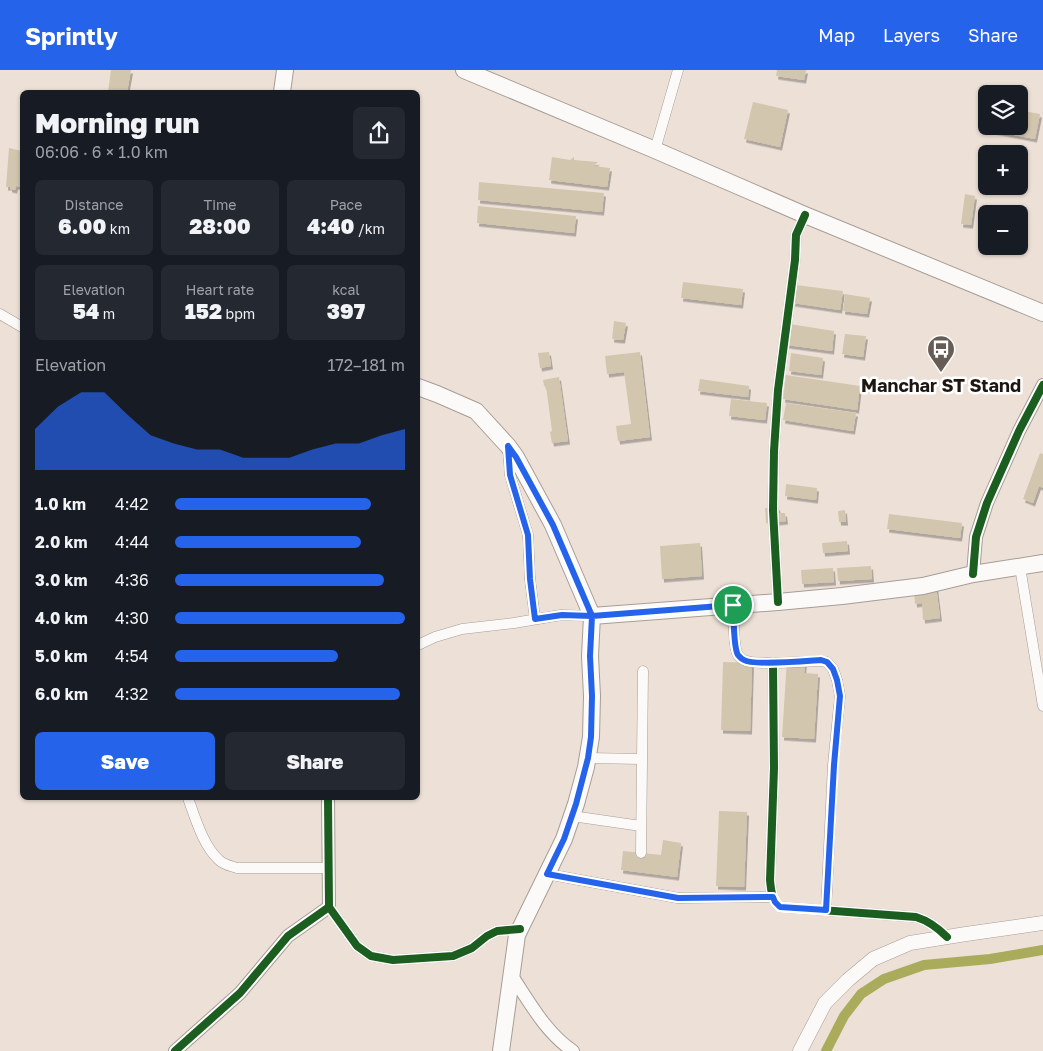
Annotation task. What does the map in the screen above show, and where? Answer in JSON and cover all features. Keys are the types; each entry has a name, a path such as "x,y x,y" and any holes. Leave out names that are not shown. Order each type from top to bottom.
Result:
{"main road":[{"path":"282,90 285,70"},
{"path":"464,70 804,215 1043,313"},
{"path":"420,388 476,411 508,446 516,457 553,525 592,616 590,656 592,696 591,737 588,758 576,804 564,839 517,935 502,1043"},
{"path":"592,616 842,596 923,586 973,574 1043,563"},
{"path":"800,1051 825,1003 873,958 910,944 1043,923"}],"street":[{"path":"655,150 678,70"},
{"path":"778,602 773,510 778,390 795,260 796,235 804,215"},
{"path":"0,314 20,326"},
{"path":"973,574 976,537 986,503 1043,385"},
{"path":"508,446 510,475 528,535 530,579 535,619"},
{"path":"1020,567 1043,706"},
{"path":"733,605 735,644 737,654 744,661 821,660 827,662 833,669 837,680 840,696 826,910"},
{"path":"420,644 462,628 514,623 562,615 592,616"},
{"path":"773,662 774,768 770,880 775,902 780,907 916,917 937,927 948,937"},
{"path":"641,853 643,670"},
{"path":"588,758 641,759"},
{"path":"189,800 203,837 219,860 227,865 237,868 329,868"},
{"path":"328,800 329,907 357,946 372,956 393,960 453,956 472,948 486,936 497,931 520,929"},
{"path":"572,816 641,826"},
{"path":"547,874 678,898 773,897"},
{"path":"175,1051 245,988 288,936 329,907"},
{"path":"512,976 544,1024 573,1051"}],"building":[{"path":"111,70 131,70 127,90 108,90"},
{"path":"777,70 806,70 804,80 776,76"},
{"path":"753,102 788,110 780,147 744,139"},
{"path":"1028,112 1040,114 1035,139 1015,135 1028,135"},
{"path":"9,148 20,151 20,187 16,186 15,190 6,187"},
{"path":"552,157 570,160 574,157 574,160 598,162 593,166 610,168 607,187 549,180"},
{"path":"479,182 604,193 602,212 478,200"},
{"path":"965,194 975,196 971,225 961,224"},
{"path":"478,206 576,216 574,233 477,223"},
{"path":"683,282 743,289 741,305 681,298"},
{"path":"796,285 843,291 840,310 793,303"},
{"path":"845,294 870,298 867,314 843,311"},
{"path":"614,321 626,323 623,340 612,339"},
{"path":"790,324 834,331 832,351 787,345"},
{"path":"845,334 866,336 863,357 842,354"},
{"path":"549,352 551,366 540,368 538,353"},
{"path":"640,352 650,437 618,441 616,426 631,424 624,372 607,374 605,356"},
{"path":"791,353 823,358 821,375 789,371"},
{"path":"786,375 860,386 857,410 783,399"},
{"path":"559,377 568,441 552,443 546,386 544,386 543,380"},
{"path":"700,379 749,386 748,397 698,391"},
{"path":"731,399 767,403 765,420 729,416"},
{"path":"786,403 856,413 853,431 783,420"},
{"path":"1040,453 1043,454 1043,488 1039,486 1033,503 1023,499"},
{"path":"786,484 817,488 816,500 785,496"},
{"path":"778,507 779,513 785,513 786,521 766,523 765,508"},
{"path":"845,510 846,522 839,522 838,511"},
{"path":"889,514 962,523 960,538 887,529"},
{"path":"847,541 848,551 823,553 822,543"},
{"path":"700,543 702,576 662,579 660,546"},
{"path":"871,566 872,579 838,581 837,568"},
{"path":"833,568 834,582 802,584 801,570"},
{"path":"936,586 940,618 923,620 922,603 915,604 914,589"},
{"path":"787,659 805,660 804,673 818,674 814,739 782,737"},
{"path":"723,662 752,663 750,731 721,730"},
{"path":"719,811 747,812 744,887 716,886"},
{"path":"663,840 681,843 677,877 621,870 623,851 661,855"}],"waterway":[{"path":"826,1051 844,1016 861,994 884,979 924,965 990,959 1043,950"}],"cycle path":[{"path":"778,602 773,510 778,390 795,260 796,235 805,215"},
{"path":"973,574 976,537 987,503 1019,431 1043,385"},
{"path":"773,663 774,768 770,880 771,892 775,901 780,907 916,917 933,925 947,937"},
{"path":"328,800 329,907 357,946 371,956 393,960 453,956 472,948 497,931 520,929"},
{"path":"175,1051 240,993 288,936 329,907"}],"place":[{"name":"Manchar ST Stand","path":"941,373"}],"route":[{"path":"733,605 592,616 553,525 516,457 508,446 510,475 528,535 530,579 535,619 562,615 592,616 590,656 592,696 591,737 588,758 576,804 564,839 547,874 678,898 773,897 780,907 826,910 840,696 837,680 833,669 827,662 821,660 744,661 737,654 735,644 733,605"}]}
